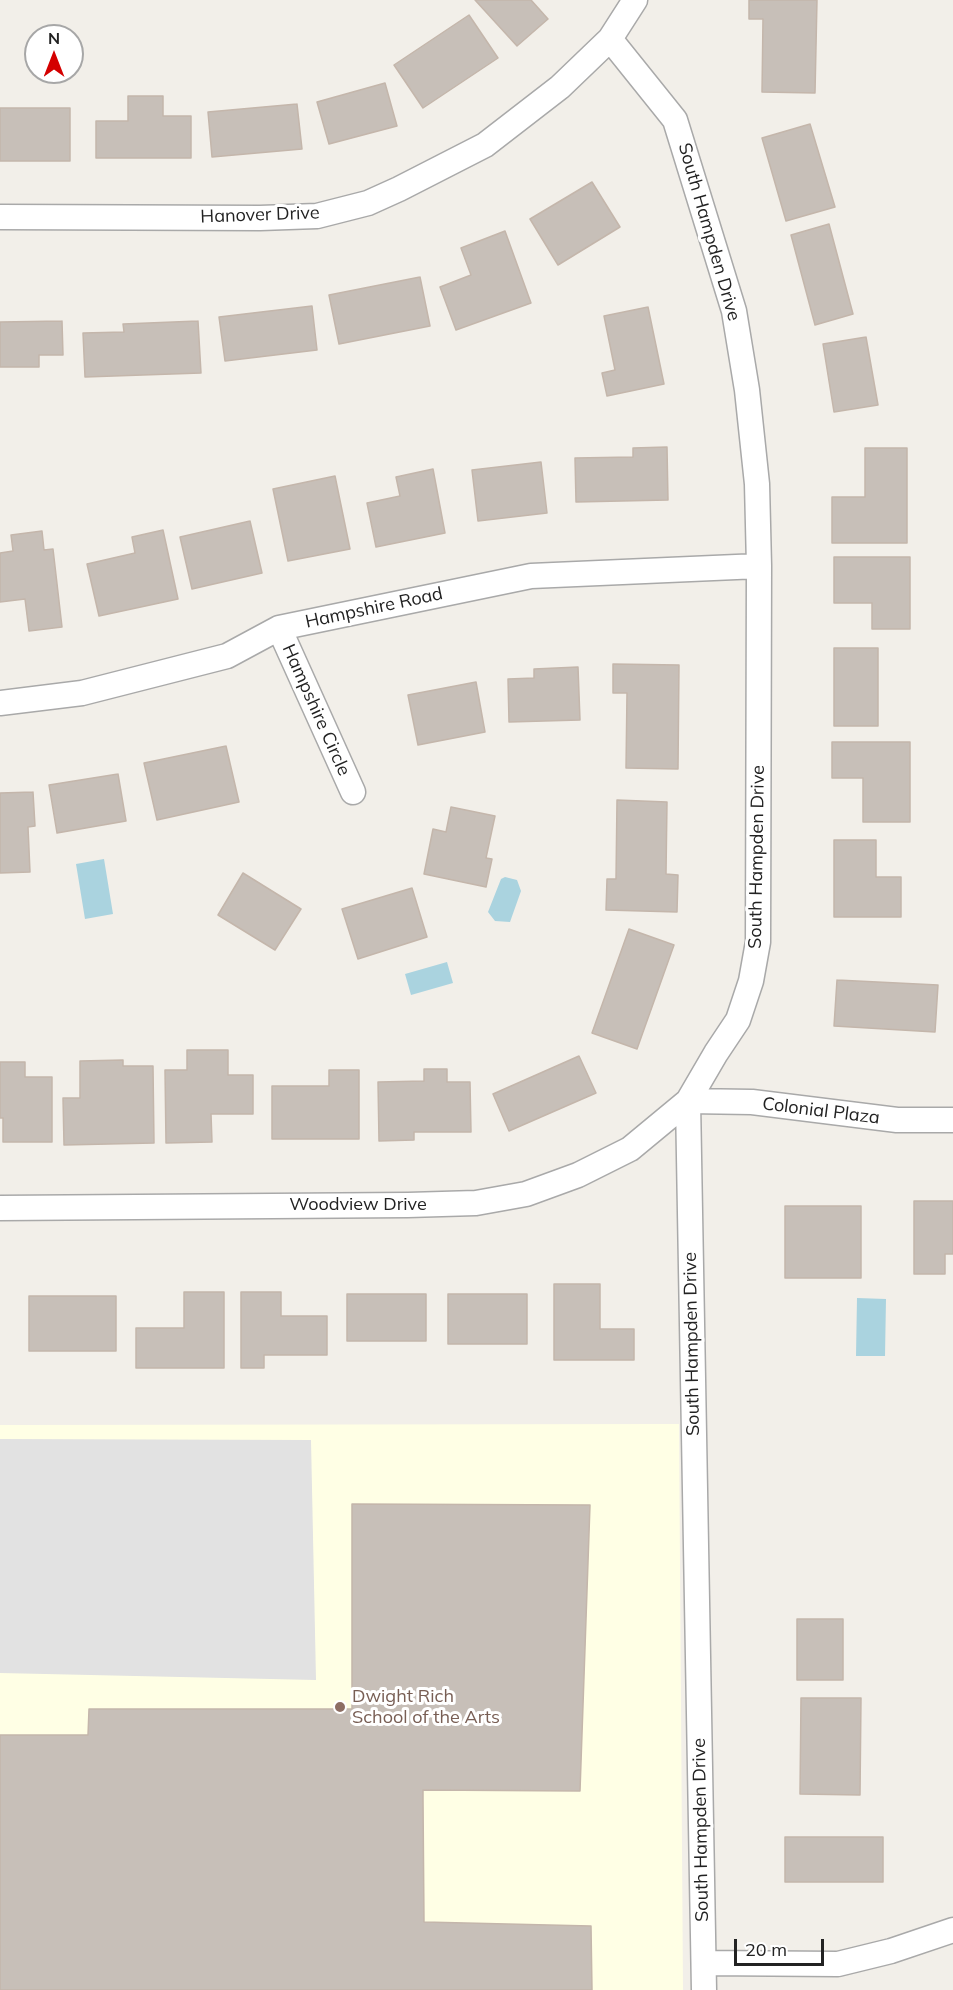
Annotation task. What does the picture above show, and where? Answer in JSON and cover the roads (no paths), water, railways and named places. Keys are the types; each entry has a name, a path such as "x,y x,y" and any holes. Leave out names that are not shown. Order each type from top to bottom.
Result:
{"street":[{"path":"610,39 635,0"},
{"name":"Hanover Drive","path":"0,217 260,218 317,216 368,203 485,145 560,87 610,39"},
{"name":"South Hampden Drive","path":"610,39 675,120 734,311 747,390 757,484 759,566 758,942 751,981 738,1020 688,1101 704,1990"},
{"name":"Hampshire Road","path":"0,703 82,693 227,656 279,628 531,576 759,566"},
{"name":"Hampshire Circle","path":"279,628 353,792"},
{"name":"Colonial Plaza","path":"688,1101 752,1102 897,1120 953,1120"},
{"name":"Woodview Drive","path":"0,1208 476,1203 526,1194 578,1175 630,1149 688,1101"},
{"path":"704,1963 838,1964 891,1952 953,1930"}],"water":[{"path":"104,859 113,914 85,919 76,864"},
{"path":"505,877 517,880 521,891 510,922 495,921 488,912 501,879"},
{"path":"447,962 453,983 411,995 405,974"},
{"path":"857,1298 886,1299 885,1356 856,1356"}],"place":[{"name":"Dwight Rich School of the Arts","path":"340,1707"}]}
